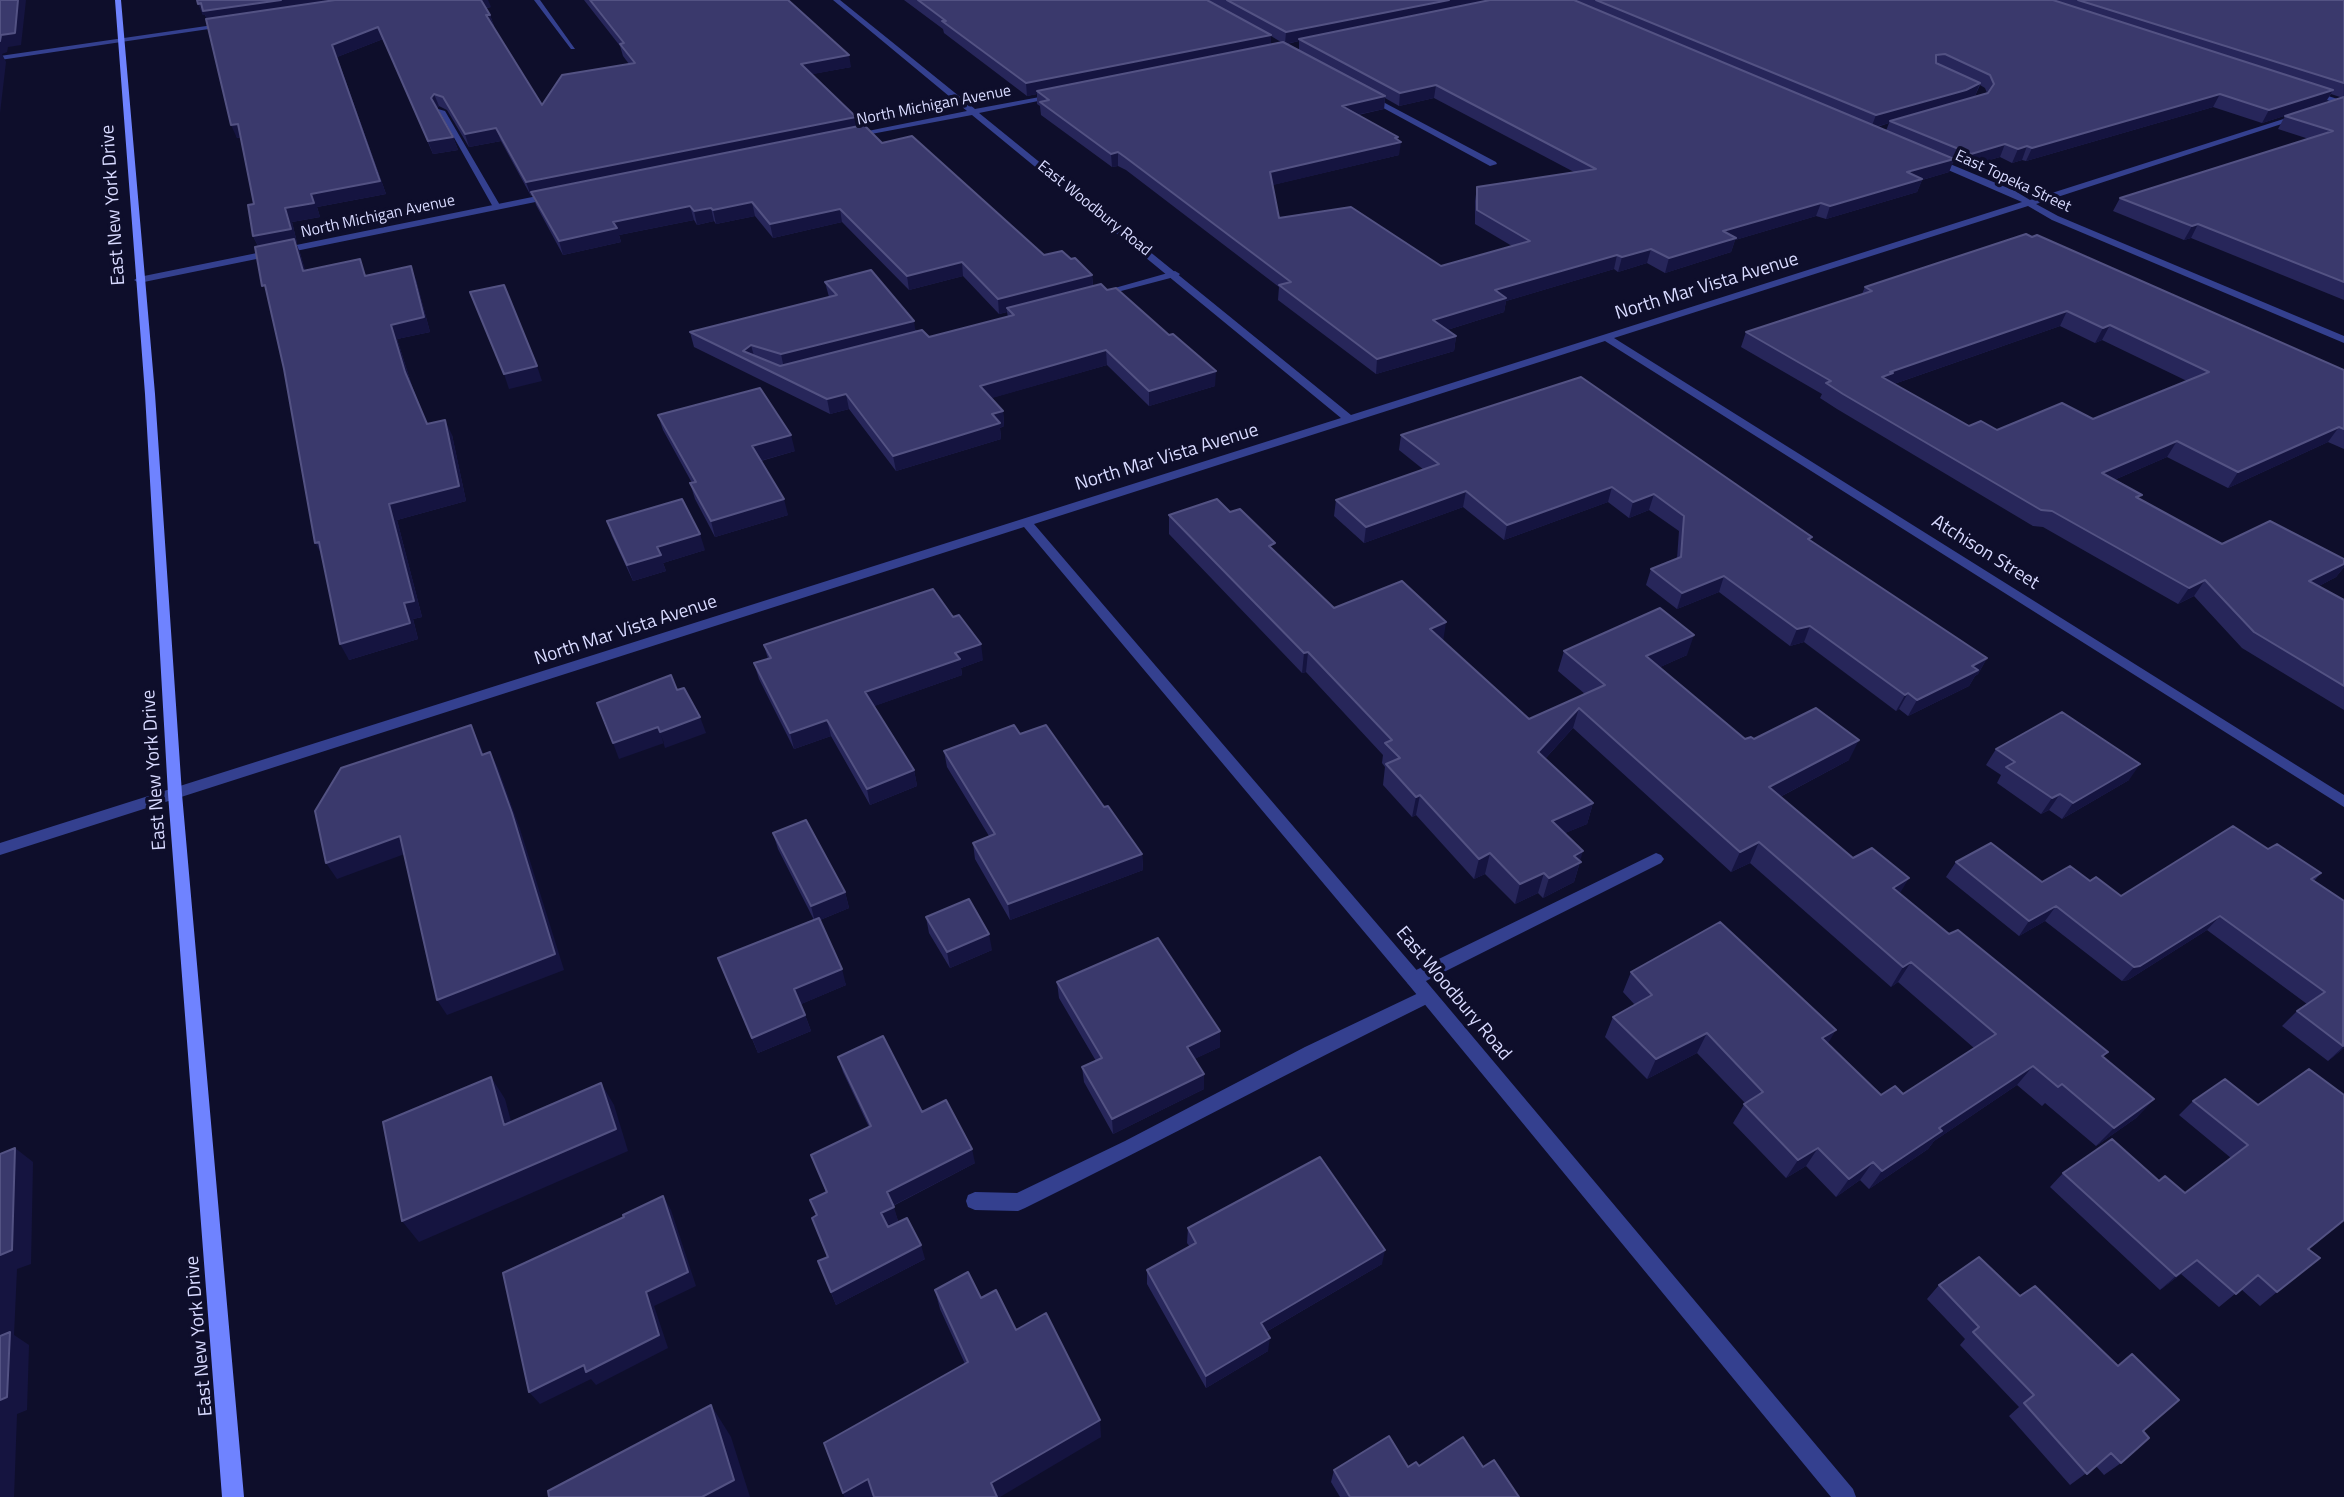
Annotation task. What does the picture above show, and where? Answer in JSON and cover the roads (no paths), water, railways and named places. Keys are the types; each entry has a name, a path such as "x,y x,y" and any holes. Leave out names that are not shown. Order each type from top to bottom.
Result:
{"street":[{"name":"East New York Drive","path":"118,0 150,394 175,794 233,1497"},
{"path":"537,0 573,48"},
{"name":"East Woodbury Road","path":"836,0 1175,274 1349,419"},
{"path":"0,58 230,24"},
{"path":"2299,89 2343,103"},
{"path":"1361,92 1493,164"},
{"name":"North Michigan Avenue","path":"845,138 1062,94"},
{"name":"North Mar Vista Avenue","path":"0,849 2343,103"},
{"path":"442,111 497,206"},
{"name":"East Topeka Street","path":"1922,155 2012,193 2055,218 2344,340"},
{"name":"North Michigan Avenue","path":"139,280 564,193"},
{"path":"1094,295 1175,274"},
{"name":"Atchison Street","path":"1605,337 2344,802"},
{"name":"East Woodbury Road","path":"1025,521 1414,979 1845,1497"},
{"path":"1414,979 1656,859"},
{"path":"975,1201 1018,1202 1131,1147 1328,1043 1427,996"}]}
